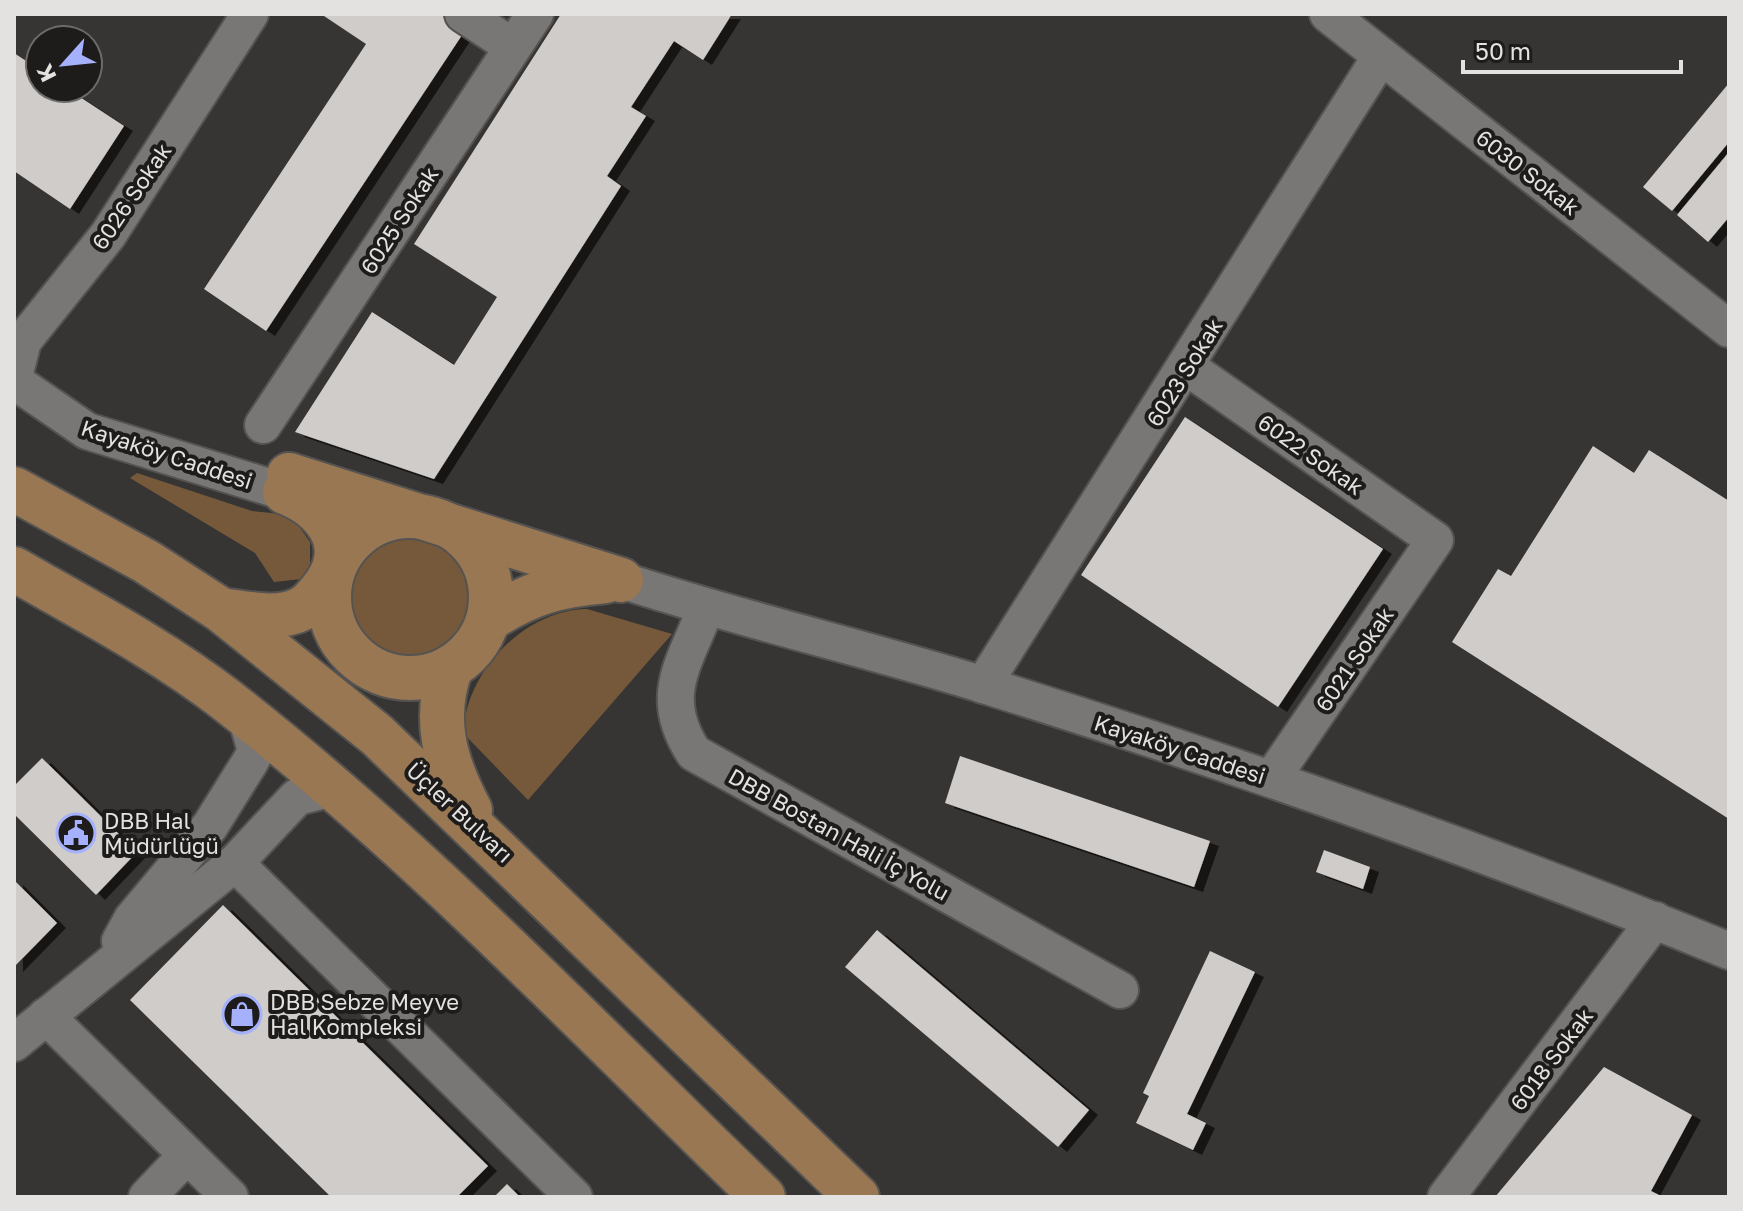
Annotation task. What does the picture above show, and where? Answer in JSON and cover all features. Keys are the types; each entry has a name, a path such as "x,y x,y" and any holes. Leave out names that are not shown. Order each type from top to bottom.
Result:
{"main road":[{"path":"287,484 440,522 621,580"},
{"path":"221,610 261,614 300,610 322,589 336,563 351,540 374,523 401,515 440,522 455,529 474,546 487,569 492,593 489,619 478,642 451,667 413,679 388,675 365,664 344,645 332,619 329,591 336,563 336,537 326,519 287,484"},
{"name":"Üçler Bulvarı","path":"14,489 147,562 221,610 377,735 483,833 857,1197"},
{"path":"14,569 129,634 246,716 343,794 763,1197"},
{"path":"489,619 520,601 564,584 621,580"},
{"path":"451,667 440,715 443,742 458,787 483,833"}],"street":[{"name":"6026 Sokak","path":"14,379 23,341 108,235 250,14"},
{"path":"463,14 513,47"},
{"name":"6025 Sokak","path":"263,425 535,14"},
{"name":"6030 Sokak","path":"1328,14 1729,329"},
{"name":"6023 Sokak","path":"983,685 1381,56"},
{"name":"6022 Sokak","path":"1187,367 1435,540"},
{"name":"Kayaköy Caddesi","path":"14,379 87,431 287,484"},
{"name":"6021 Sokak","path":"1272,778 1435,540"},
{"name":"Kayaköy Caddesi","path":"621,580 706,608 983,685 1272,778 1655,920 1729,951"},
{"name":"DBB Bostan Hali İç Yolu","path":"706,608 673,692 676,719 694,753 1120,990"},
{"path":"105,967 132,919 210,826 250,762 255,743 246,716"},
{"path":"14,1043 235,863 297,797 325,790 343,794"},
{"path":"235,863 574,1197"},
{"name":"6018 Sokak","path":"1446,1197 1655,920"},
{"path":"46,1016 230,1197"},
{"path":"147,1197 187,1155"}],"shaded area":[{"path":"137,473 252,511 291,515 310,542 310,568 301,579 274,582 255,553 130,478"},
{"path":"410,535 433,539 453,553 467,573 471,596 467,619 453,639 433,653 410,657 387,653 367,639 353,619 349,596 353,573 367,553 387,539"},
{"path":"587,609 672,634 528,800 463,733 467,710 475,688 502,648 541,620 564,612"}],"building":[{"path":"321,14 450,14 468,26 266,331 204,289 366,44"},
{"path":"561,14 732,14 703,60 674,41 631,107 646,116 607,176 621,186 434,479 295,432 372,312 454,365 497,297 414,244"},
{"path":"14,53 24,60 24,104 90,104 124,126 70,209 14,171"},
{"path":"1729,83 1729,142 1672,211 1643,187"},
{"path":"1729,152 1729,217 1708,242 1677,215"},
{"path":"1185,417 1383,549 1278,707 1081,575"},
{"path":"1593,446 1634,473 1649,450 1729,501 1729,819 1452,642 1498,569 1511,576"},
{"path":"960,756 1210,841 1194,887 945,803"},
{"name":"DBB Hal Müdürlüğü","path":"42,758 137,852 96,895 14,814 14,786"},
{"path":"1324,850 1370,867 1363,889 1316,872"},
{"path":"14,880 57,923 14,967"},
{"path":"223,905 488,1166 457,1197 331,1197 130,1000"},
{"path":"877,930 1089,1110 1058,1147 845,967"},
{"path":"1210,951 1255,972 1187,1114 1206,1123 1193,1150 1136,1123 1149,1096 1143,1093"},
{"path":"1604,1067 1692,1115 1651,1191 1663,1197 1495,1197"},
{"path":"507,1184 520,1197 494,1197"}],"place":[{"name":"DBB Hal Müdürlüğü","path":"76,833"},
{"name":"DBB Sebze Meyve Hal Kompleksi","path":"242,1014"}]}
